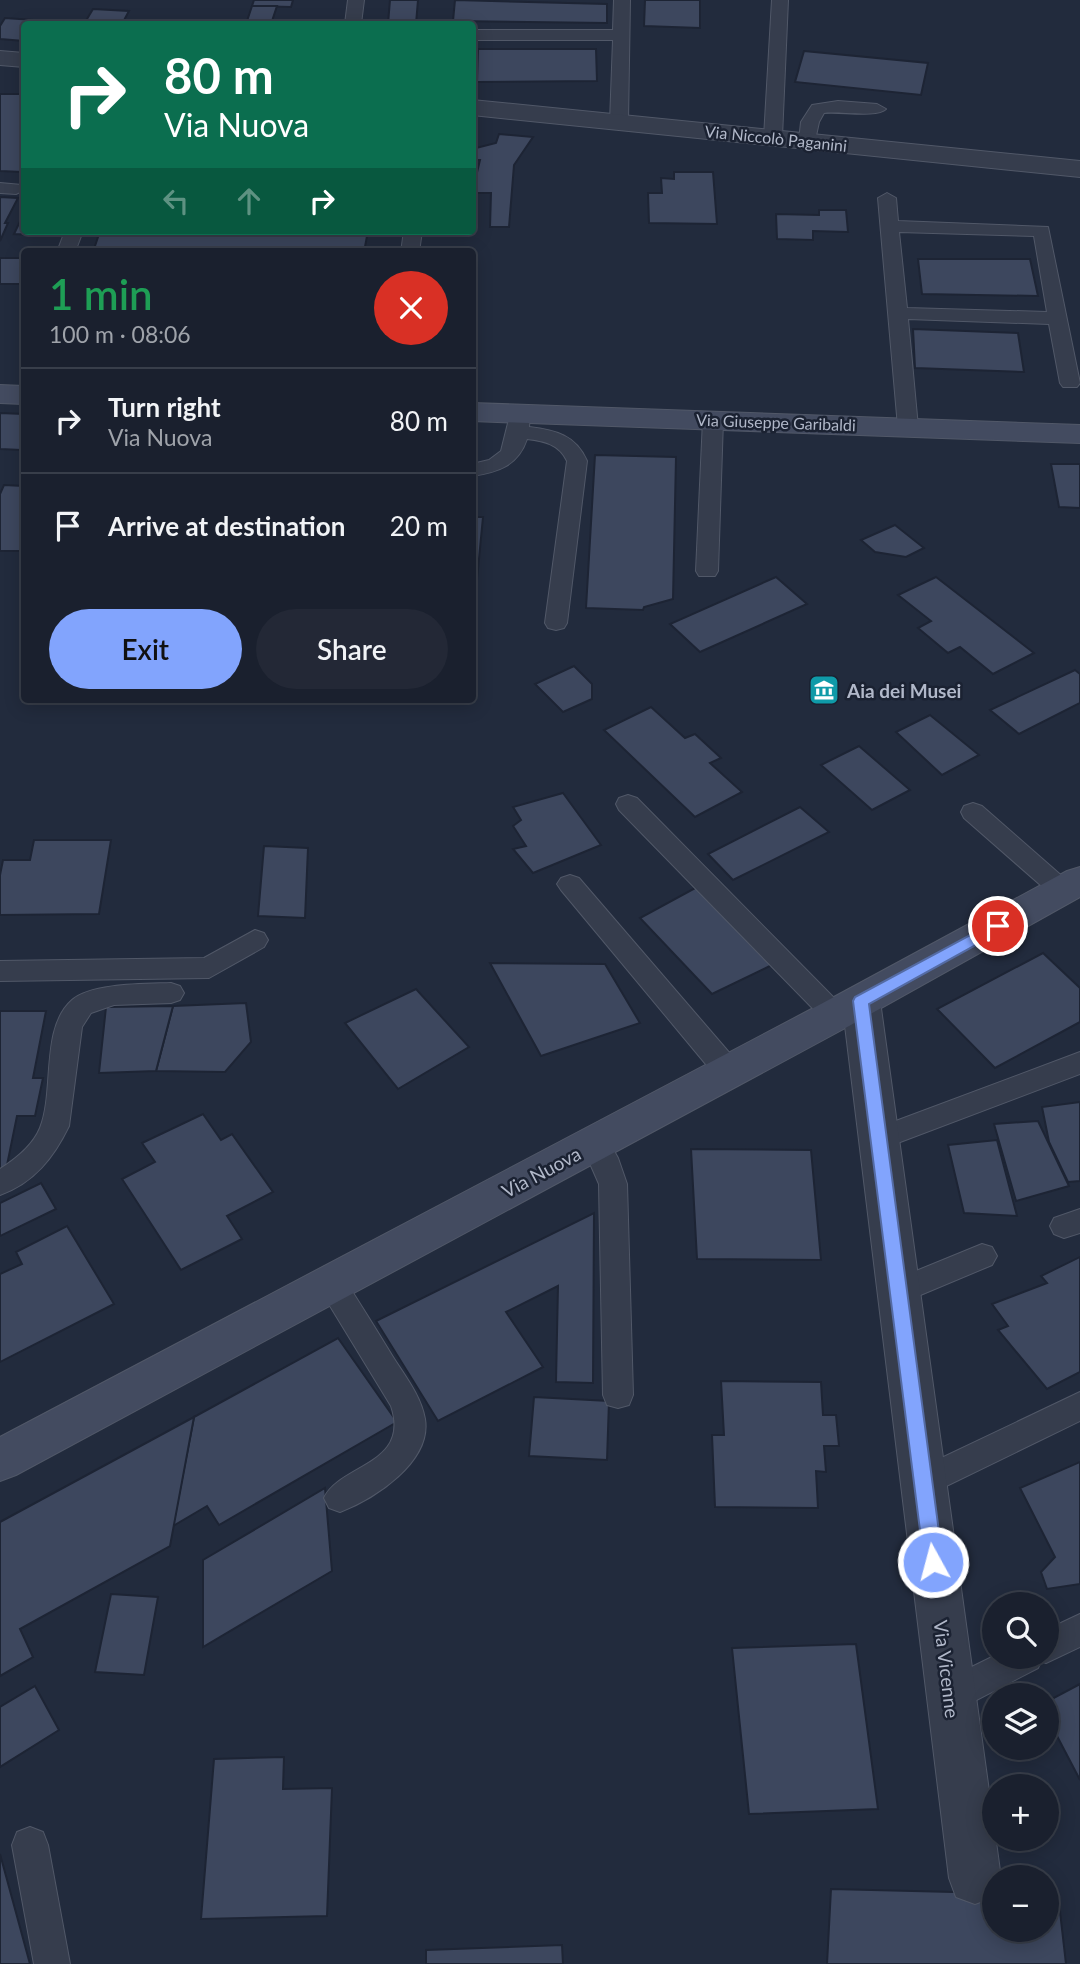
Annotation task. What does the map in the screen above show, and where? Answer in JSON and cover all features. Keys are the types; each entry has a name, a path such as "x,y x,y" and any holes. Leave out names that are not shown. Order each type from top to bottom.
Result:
{"main road":[{"path":"0,394 21,395"},
{"name":"Via Giuseppe Garibaldi","path":"476,413 519,423 713,420 1080,434"},
{"name":"Via Nuova","path":"0,1460 729,1072 1071,885"}],"street":[{"name":"Via Niccolò Paganini","path":"476,107 1080,169"},
{"name":"Via Vicenne","path":"848,1008 879,1139 975,1878"}],"lane":[{"path":"353,21 356,0"},
{"path":"619,122 622,0"},
{"path":"773,138 780,0"},
{"path":"476,35 621,35"},
{"path":"808,141 810,122 818,109 838,106 877,109"},
{"path":"887,198 908,427"},
{"path":"890,226 1042,230 1070,383"},
{"path":"898,313 1058,318"},
{"path":"707,571 713,420"},
{"path":"476,469 502,463 514,451 519,423 569,445 577,461 556,623"},
{"path":"628,804 848,1008"},
{"path":"973,812 1071,885"},
{"path":"570,884 729,1072"},
{"path":"0,971 209,968 255,940"},
{"path":"0,1183 26,1167 39,1155 55,1126 69,1026 82,1006 112,995 171,993"},
{"path":"879,1139 1080,1063"},
{"path":"595,1143 607,1164 613,1184 618,1395"},
{"path":"899,1291 982,1255"},
{"path":"331,1283 404,1401 410,1423 404,1442 385,1471 340,1497"},
{"path":"923,1482 1080,1406"},
{"path":"1059,1640 1080,1630"},
{"path":"951,1695 1002,1669"},
{"path":"30,1845 51,1964"}],"building":[{"path":"254,0 293,0 291,7 252,6"},
{"path":"390,0 418,0 416,21 388,21"},
{"path":"455,0 607,4 607,23 453,21"},
{"path":"645,0 700,0 700,28 644,26"},
{"path":"252,6 277,6 272,21 247,21"},
{"path":"93,9 129,11 124,21 86,21"},
{"path":"5,18 48,21 21,21 21,41 0,39 0,26"},
{"path":"478,49 596,49 597,81 477,82"},
{"path":"804,51 928,63 921,95 795,82"},
{"path":"0,94 21,94 21,172 0,171"},
{"path":"499,134 533,137 514,165 509,227 490,227 491,193 476,193 480,160 476,160 476,148 496,143"},
{"path":"674,172 713,172 717,224 649,223 648,193 662,193 661,178 674,179"},
{"path":"0,197 18,198 5,223 8,223 0,241"},
{"path":"819,210 846,210 848,232 813,231 813,240 777,239 776,214 819,215"},
{"path":"21,219 21,234 14,234"},
{"path":"99,235 367,235 365,248 94,248"},
{"path":"0,258 21,258 21,284 0,284"},
{"path":"918,259 1030,259 1038,296 922,294"},
{"path":"913,329 1018,333 1024,372 915,368"},
{"path":"0,413 21,414 21,450 0,449"},
{"path":"595,455 676,457 673,599 644,607 643,610 586,608"},
{"path":"1051,464 1080,464 1080,508 1059,507"},
{"path":"4,485 21,486 21,551 0,551 0,494"},
{"path":"476,517 483,517 476,590"},
{"path":"895,525 924,548 906,557 875,552 861,540"},
{"path":"776,577 807,604 700,652 670,624"},
{"name":"Aia dei Musei","path":"936,577 1034,653 993,674 960,647 948,653 918,628 931,621 898,595"},
{"path":"574,666 592,684 592,699 563,712 535,684"},
{"path":"1075,670 1080,674 1080,703 1019,734 990,710"},
{"path":"651,707 685,738 695,734 721,758 710,763 742,792 695,817 604,730"},
{"path":"930,715 979,755 942,775 896,732"},
{"path":"859,746 910,790 872,810 821,765"},
{"path":"563,793 601,845 533,873 513,849 526,846 513,826 521,820 513,807"},
{"path":"800,807 829,832 733,880 708,854"},
{"path":"34,840 111,840 99,914 0,915 0,875 3,860 30,860"},
{"path":"264,846 308,848 305,918 258,916"},
{"path":"697,887 772,965 712,994 640,918"},
{"path":"1043,953 1080,988 1080,1022 995,1068 937,1009"},
{"path":"490,963 605,964 640,1023 541,1056"},
{"path":"416,989 469,1047 398,1089 345,1023"},
{"path":"246,1003 251,1042 225,1072 156,1071 173,1006"},
{"path":"173,1006 156,1071 99,1073 106,1007"},
{"path":"0,1011 46,1011 33,1078 43,1078 35,1116 17,1116 5,1175 0,1175"},
{"path":"1080,1102 1080,1181 1068,1182 1049,1142 1042,1107"},
{"path":"203,1114 221,1140 232,1134 273,1192 227,1216 242,1239 181,1270 122,1179 155,1162 142,1143"},
{"path":"1038,1121 1069,1186 1016,1201 994,1124"},
{"path":"997,1140 1017,1216 964,1213 948,1145"},
{"path":"691,1149 811,1150 821,1260 697,1259"},
{"path":"41,1183 56,1209 0,1236 0,1203"},
{"path":"594,1213 593,1383 556,1382 558,1286 506,1312 543,1367 438,1421 376,1321"},
{"path":"67,1226 114,1304 0,1362 0,1274 22,1264 16,1252"},
{"path":"1080,1257 1080,1372 1047,1389 998,1330 1008,1326 992,1304 1047,1283 1041,1276"},
{"path":"338,1338 397,1422 219,1525 207,1506 173,1526 194,1417"},
{"path":"721,1381 821,1382 823,1415 836,1415 839,1446 824,1446 826,1472 816,1471 818,1508 715,1507 712,1435 724,1435"},
{"path":"534,1397 609,1401 607,1460 529,1456"},
{"path":"194,1417 170,1546 20,1629 33,1657 0,1676 0,1522"},
{"path":"1080,1462 1080,1584 1047,1589 1041,1572 1055,1557 1020,1488"},
{"path":"325,1488 332,1571 203,1647 203,1560"},
{"path":"111,1594 158,1597 144,1675 95,1672"},
{"path":"856,1644 878,1809 749,1814 732,1648"},
{"path":"1080,1684 1080,1780 1059,1740 1059,1695"},
{"path":"35,1686 59,1730 0,1767 0,1707"},
{"path":"284,1757 283,1789 332,1788 327,1916 201,1919 214,1759"},
{"path":"0,1854 30,1964 0,1964"},
{"path":"831,1889 982,1893 982,1942 1059,1942 1059,1903 1066,1964 827,1964"},
{"path":"562,1945 563,1964 426,1964 426,1950"}],"place":[{"name":"Aia dei Musei","path":"824,690"}],"route":[{"path":"933,1562 861,1001 998,926"}]}
